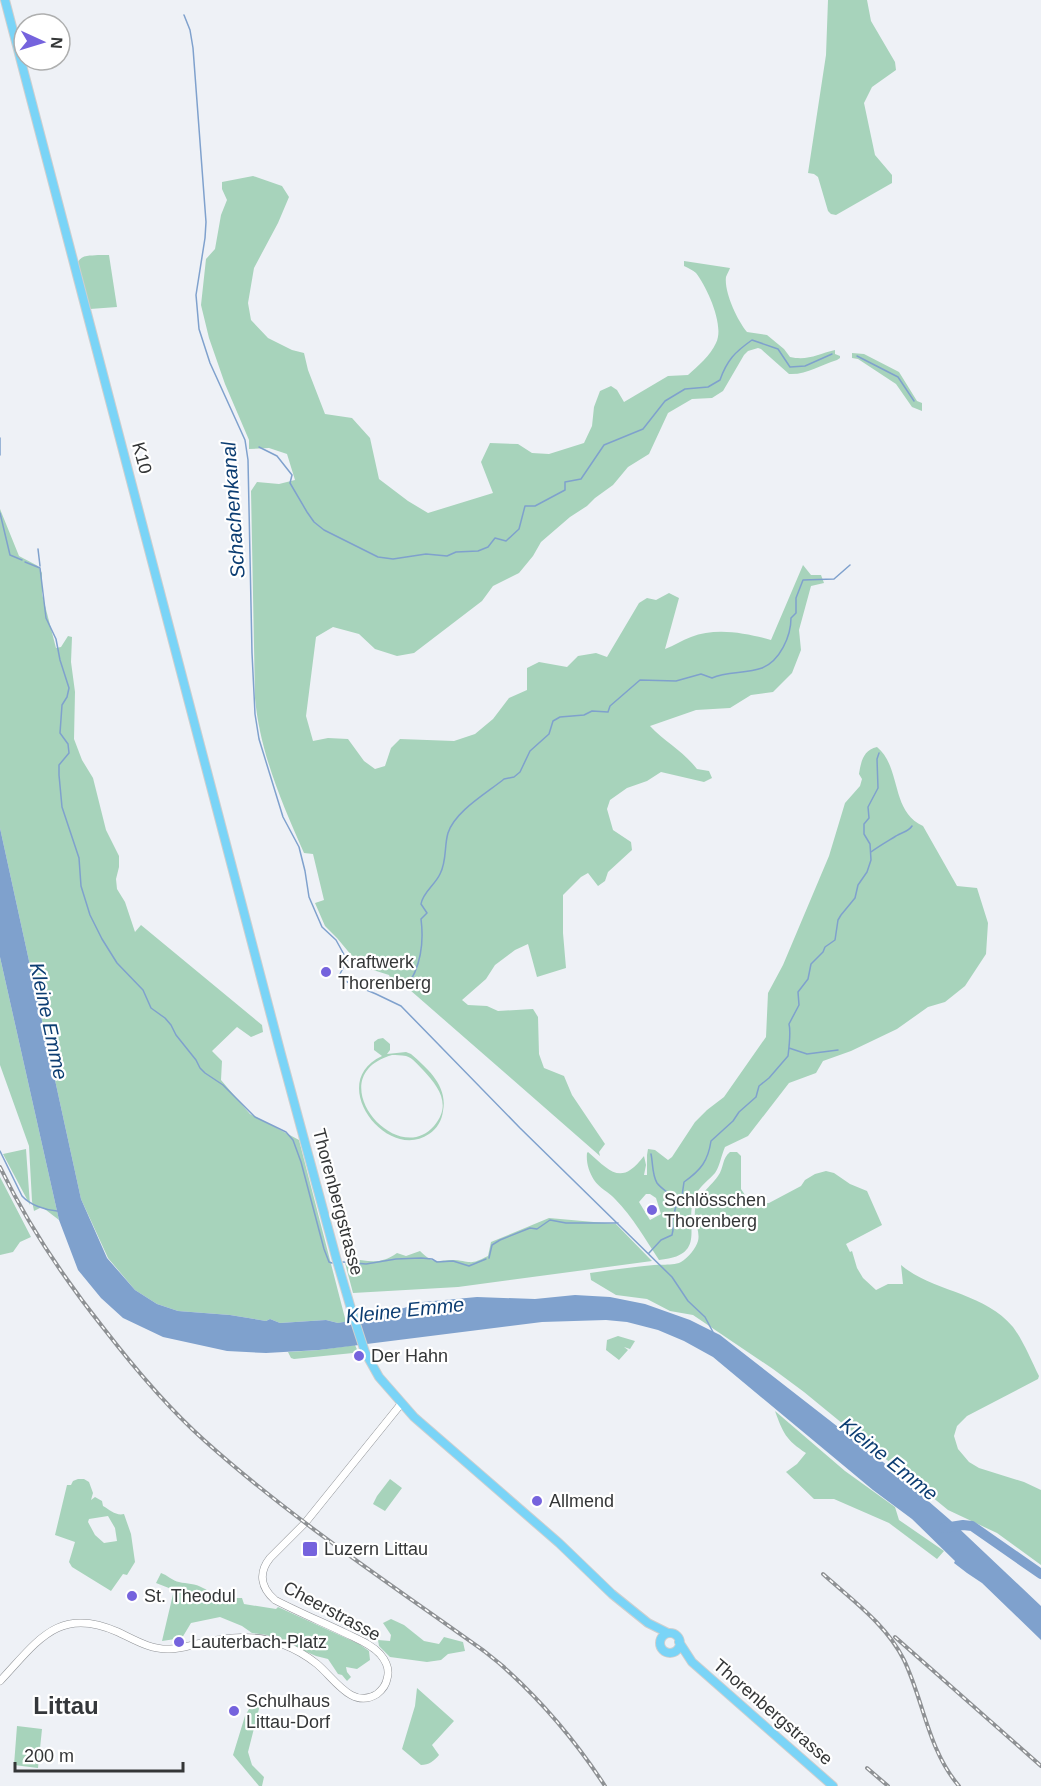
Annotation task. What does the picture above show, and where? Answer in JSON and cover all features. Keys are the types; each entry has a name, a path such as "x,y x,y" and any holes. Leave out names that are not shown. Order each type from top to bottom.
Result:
{"main road":[{"name":"K10","path":"4,0 246,924"},
{"name":"Thorenbergstrasse","path":"246,924 352,1312 365,1352 379,1377 401,1404 434,1435 559,1543 603,1586 648,1623 668,1633"},
{"name":"Thorenbergstrasse","path":"648,1623 660,1642"},
{"path":"668,1633 675,1635 680,1642 677,1649 671,1652 663,1650 660,1642 662,1636 668,1633"},
{"name":"Thorenbergstrasse","path":"680,1642 692,1662"},
{"name":"Thorenbergstrasse","path":"671,1652 692,1662 833,1786"}],"street":[{"name":"Cheerstrasse","path":"0,1681 35,1643 49,1632 61,1626 78,1623 111,1629 142,1644 165,1649 228,1638 264,1639 303,1654 320,1666 351,1695 367,1698 380,1691 387,1681 388,1672 385,1660 379,1652 363,1641 275,1600 265,1588 262,1574 267,1562 305,1523 401,1404"}],"green space":[{"path":"828,0 867,0 871,21 895,62 896,70 872,87 864,103 875,155 892,175 892,183 836,215 828,211 818,177 808,173 826,55"},
{"path":"253,176 282,186 289,197 254,268 248,303 251,320 268,338 292,350 304,353 325,414 352,418 370,438 379,479 428,513 493,493 481,462 490,443 518,444 532,453 549,454 584,443 592,426 594,407 600,391 611,386 617,390 624,402 668,376 688,375 700,364 716,343 717,317 705,287 696,273 684,266 684,261 730,268 726,277 729,298 747,332 767,335 790,357 808,358 835,350 835,354 840,356 837,360 808,371 789,374 761,349 748,351 723,391 712,398 692,399 668,413 649,454 628,467 613,485 541,542 519,573 493,586 482,601 414,653 397,656 375,649 359,634 333,627 316,637 306,716 313,741 328,738 348,739 364,761 375,769 385,766 391,748 400,739 454,741 475,734 493,719 509,698 527,690 527,668 539,662 567,667 578,656 596,653 607,657 639,603 647,598 656,600 669,593 679,598 665,649 691,637 711,632 741,633 771,640 803,565 811,575 821,575 824,583 811,586 799,630 801,650 792,673 773,692 751,695 730,708 696,710 650,726 697,769 709,771 712,778 704,782 661,772 647,781 627,788 610,800 607,809 613,830 631,842 632,850 608,872 605,881 598,886 588,873 563,895 566,968 537,977 528,944 515,950 495,965 486,979 462,1000 468,1005 487,1006 498,1011 533,1009 538,1017 539,1054 544,1068 564,1076 572,1095 605,1144 599,1152 600,1156 410,990 394,986 389,975 351,963 352,956 325,926 315,903 324,900 313,854 304,853 280,796 267,758 255,698 251,491 257,482 279,484 295,480 287,454 269,448 249,449 249,440 225,384 209,338 201,305 206,259 215,249 221,215 227,200 222,189 222,182"},
{"path":"109,255 117,307 90,309 78,262 84,257"},
{"path":"852,353 864,354 899,372 917,401 922,403 922,411 912,407 896,384 858,359 852,358"},
{"path":"0,509 19,556 38,566 42,573 42,594 56,648 61,647 68,636 72,637 71,662 75,692 74,739 82,760 93,778 106,830 119,856 117,889 125,902 135,932 141,925 262,1025 263,1032 251,1037 237,1027 212,1051 222,1061 221,1080 250,1114 299,1140 346,1322 326,1320 280,1323 270,1319 266,1321 230,1315 178,1311 157,1304 135,1290 108,1258 81,1199 0,828"},
{"path":"877,747 885,756 905,810 923,826 957,886 977,888 988,923 986,954 965,986 945,1002 928,1007 897,1029 851,1051 823,1061 816,1073 789,1083 748,1136 725,1147 715,1173 696,1194 692,1205 690,1245 685,1252 675,1257 659,1260 628,1213 594,1180 588,1167 587,1153 616,1173 629,1171 644,1156 646,1165 644,1175 647,1175 648,1149 655,1150 668,1160 695,1122 724,1097 766,1037 768,993 783,965 829,856 845,803 860,786 862,779 859,774 864,757","holes":["646,1194 656,1198 661,1214 650,1220 639,1202"]},
{"path":"0,957 59,1220 42,1207 34,1211 29,1146 0,1065"},
{"path":"383,1038 390,1044 387,1054 406,1052 411,1054 430,1072 440,1086 444,1102 442,1114 437,1127 429,1134 413,1140 396,1138 381,1129 368,1116 361,1100 359,1083 366,1068 382,1056 374,1050 374,1042","holes":["392,1055 406,1056 413,1060 434,1083 441,1097 443,1104 439,1118 434,1126 418,1136 401,1136 384,1128 371,1115 363,1098 362,1081 371,1066"]},
{"path":"26,1149 30,1205 3,1154"},
{"path":"730,1152 737,1152 741,1156 741,1189 747,1198 756,1203 769,1203 801,1186 805,1180 815,1174 826,1171 867,1191 882,1225 846,1244 850,1252 852,1251 863,1278 876,1290 888,1284 903,1284 901,1265 928,1281 988,1306 1013,1327 1030,1357 1039,1376 1038,1379 967,1416 957,1426 954,1436 958,1449 969,1462 979,1468 1024,1482 1041,1490 1041,1565 997,1533 948,1510 804,1392 693,1315 670,1311 647,1299 616,1295 591,1280 590,1273 675,1264 686,1258 694,1250 698,1241 696,1205 718,1176"},
{"path":"0,1177 31,1237 20,1242 13,1252 0,1255"},
{"path":"549,1218 616,1224 652,1261 458,1287 353,1293 345,1263 349,1259 379,1261 397,1253 406,1256 420,1251 433,1261 474,1262 488,1256 491,1242"},
{"path":"618,1336 635,1341 630,1349 624,1347 628,1350 619,1360 606,1350 607,1340"},
{"path":"355,1345 359,1354 294,1359 288,1352 319,1350"},
{"path":"775,1411 845,1471 895,1507 899,1520 944,1551 937,1559 889,1523 834,1499 814,1499 786,1472 806,1453 786,1435"},
{"path":"84,1479 89,1482 93,1493 91,1500 95,1497 111,1511 124,1514 131,1534 135,1562 127,1575 123,1574 111,1591 72,1567 69,1562 75,1542 55,1535 67,1485 71,1485 73,1481","holes":["108,1516 115,1528 117,1541 104,1543 95,1535 88,1522 89,1519"]},
{"path":"390,1479 402,1488 385,1511 373,1504"},
{"path":"161,1573 177,1581 200,1586 226,1599 227,1603 236,1598 242,1598 244,1604 276,1609 278,1607 359,1644 369,1651 370,1660 357,1669 346,1667 351,1677 347,1681 338,1674 328,1659 267,1635 252,1633 220,1617 191,1623 182,1638 162,1641 174,1590 156,1583"},
{"path":"391,1619 404,1625 424,1641 439,1644 444,1637 463,1642 465,1651 448,1654 441,1660 427,1662 390,1657 379,1646 378,1640 390,1641 391,1635 383,1623"},
{"path":"417,1688 454,1721 432,1745 439,1755 424,1765 402,1749 415,1706"},
{"path":"257,1695 262,1697 248,1752 252,1765 264,1777 262,1786 259,1786 233,1755 245,1716"},
{"path":"17,1726 42,1729 38,1768 14,1765"}],"water":[{"name":"Kleine Emme","path":"0,828 81,1199 107,1258 135,1290 157,1304 178,1311 230,1315 266,1321 270,1319 280,1323 326,1320 338,1323 378,1316 423,1302 477,1297 535,1299 575,1295 610,1297 645,1304 690,1320 720,1335 883,1462 949,1519 1041,1606 1041,1640 982,1583 954,1563 955,1561 912,1519 873,1490 713,1357 658,1330 627,1322 606,1320 542,1322 319,1350 266,1353 227,1351 163,1337 123,1318 101,1298 78,1270 59,1220 0,957"}],"waterway":[{"name":"Schachenkanal","path":"184,15 190,30 193,48 206,222 196,295 199,329 210,363 245,440 248,460 255,714 259,739 283,817 299,847 309,897 322,927 336,940 347,960 338,978 401,1006 520,1128 672,1277 688,1301 705,1317 714,1334"},
{"path":"259,447 277,456 292,475 290,483 314,522 324,530 378,557 393,559 426,554 447,556 456,552 478,551 488,547 495,538 506,541 519,529 525,506 535,506 565,490 565,482 581,479 604,445 643,429 665,401 685,389 708,387 720,380 732,357 752,340 778,349 790,367 805,366 832,354"},
{"path":"857,356 898,377 914,401"},
{"path":"0,438 0,455"},
{"path":"0,513 10,555 22,560"},
{"path":"38,549 40,566"},
{"path":"25,562 40,568 46,618 56,639 69,688 62,705 60,733 68,744 69,753 59,765 59,775 62,807 79,858 81,886 90,915 117,963 143,990 151,1008 171,1025 200,1068 223,1085 255,1117 286,1132 293,1140 324,1249 329,1262 332,1263"},
{"path":"406,987 415,972 420,954 421,919 427,913 421,904 422,900 442,869 448,833 452,825 457,817 481,796 504,779 514,777 520,772 530,751 549,734 553,721 560,717 584,715 592,711 608,712 610,706 640,680 676,681 701,674 712,678 768,665 779,654 787,640 791,618 796,613 796,598 803,580 834,579 850,565"},
{"path":"649,1253 661,1240 672,1235 672,1221 676,1206 682,1196 684,1182 703,1164 711,1141 756,1097 759,1086 788,1056 789,1024 799,1005 798,992 808,979 811,964 825,947 835,940 838,920 855,898 858,885 867,872 871,860 870,844 864,834 864,824 869,818 868,807 878,788 877,759 879,753"},
{"path":"871,852 912,826"},
{"path":"789,1048 807,1054 838,1050"},
{"path":"0,1151 22,1196 38,1206 57,1211"},
{"path":"651,1154 655,1180 678,1203"},
{"path":"489,1258 492,1245 500,1240 530,1228 537,1229 550,1220 566,1223 618,1223"},
{"path":"343,1262 366,1264 421,1258 437,1262 453,1261 469,1266 486,1259"},
{"path":"944,1528 972,1526 1041,1574"}],"railway":[{"path":"0,1167 35,1231 76,1292 128,1360 178,1415 238,1470 272,1497 504,1667"},
{"path":"823,1574 868,1613 897,1647 911,1676 940,1757 959,1786"},
{"path":"895,1637 1041,1766"},
{"path":"499,1663 556,1721 582,1752 605,1786"},
{"path":"867,1768 888,1786"}],"place":[{"name":"Kraftwerk Thorenberg","path":"326,972"},
{"name":"Schlösschen Thorenberg","path":"652,1210"},
{"name":"Der Hahn","path":"359,1356"},
{"name":"Allmend","path":"537,1501"},
{"name":"Luzern Littau","path":"310,1549"},
{"name":"St. Theodul","path":"132,1596"},
{"name":"Lauterbach-Platz","path":"179,1642"},
{"name":"Schulhaus Littau-Dorf","path":"234,1711"}],"district":[{"name":"Littau","path":"66,1706"}]}
